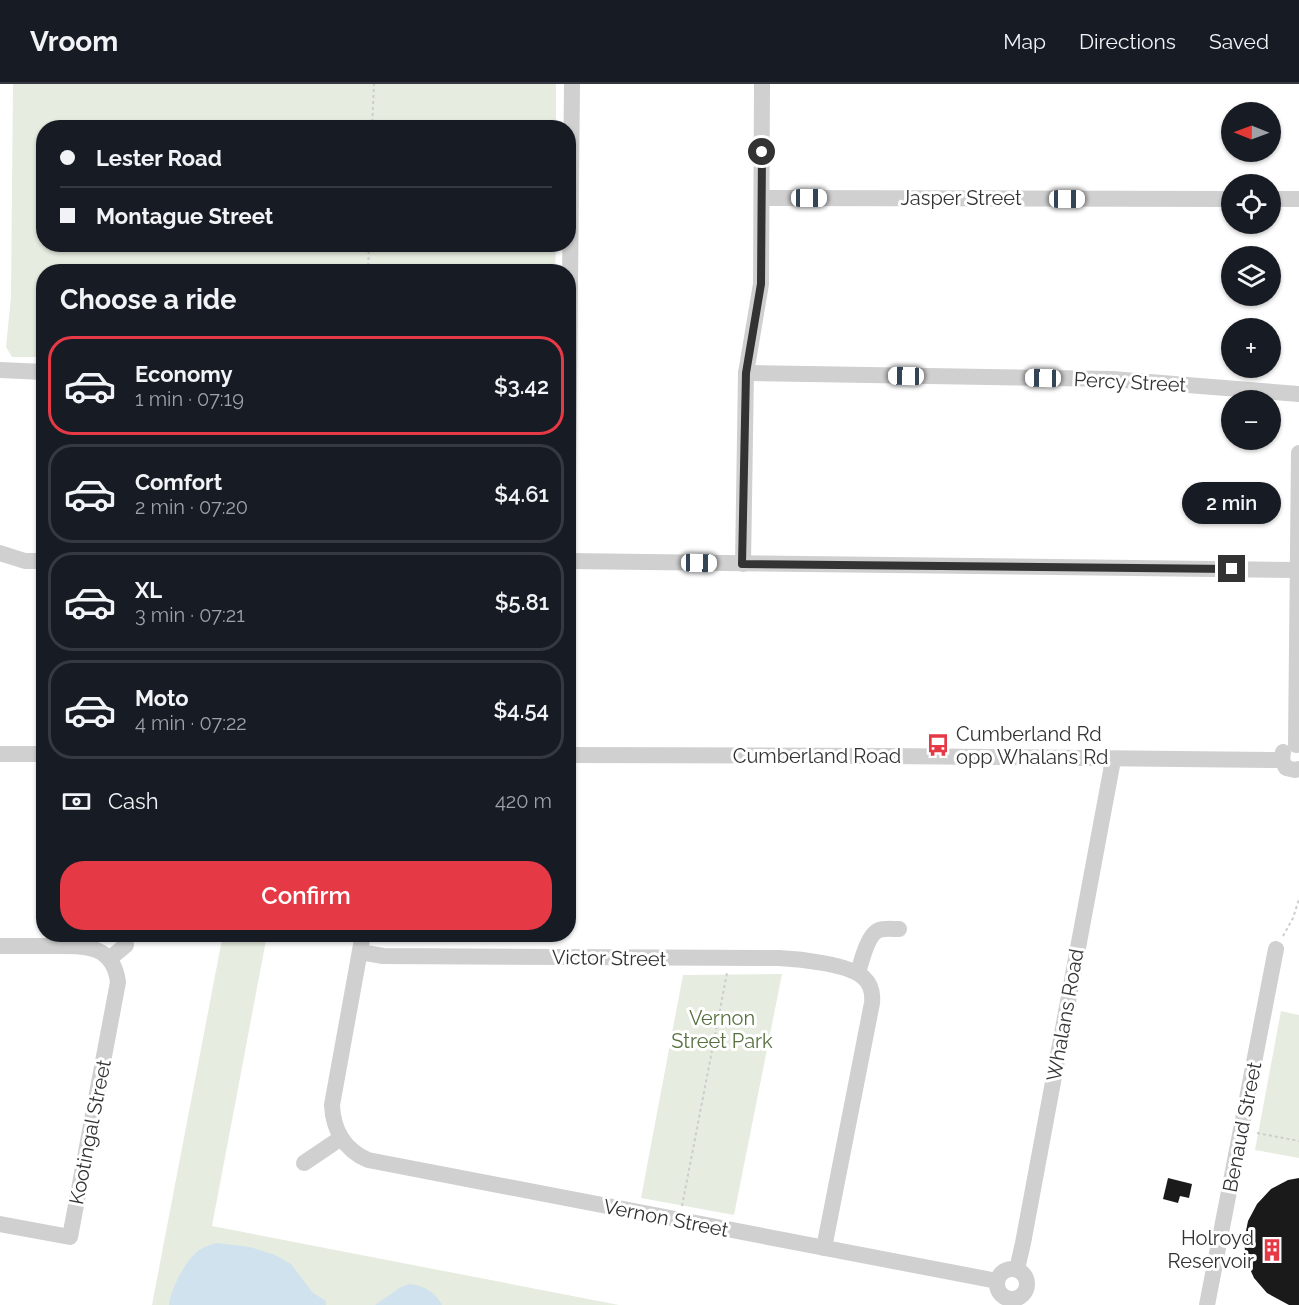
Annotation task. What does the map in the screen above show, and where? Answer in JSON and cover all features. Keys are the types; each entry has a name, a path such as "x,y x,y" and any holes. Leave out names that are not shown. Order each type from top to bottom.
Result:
{"street":[{"path":"572,84 572,120"},
{"path":"742,564 746,373 761,287 762,84"},
{"name":"Jasper Street","path":"762,198 1221,199"},
{"path":"1281,199 1299,199"},
{"path":"0,370 36,372"},
{"name":"Percy Street","path":"746,373 1112,379 1299,393"},
{"path":"1299,453 1297,745 1285,748 1282,760 1286,768 1299,769"},
{"path":"0,553 25,561 36,561"},
{"path":"576,561 1298,570"},
{"path":"0,754 36,754"},
{"name":"Cumberland Road","path":"576,755 1282,760"},
{"name":"Whalans Road","path":"1017,1269 1113,760"},
{"path":"824,1248 872,1004 870,986 858,973 874,933 881,929 898,929"},
{"name":"Vernon Street","path":"362,942 333,1094 332,1117 342,1138 354,1152 368,1160 997,1281"},
{"path":"0,946 89,947 110,959 126,945"},
{"name":"Benaud Street","path":"1207,1305 1276,949"},
{"name":"Victor Street","path":"360,952 383,956 786,958 858,973"},
{"name":"Kootingal Street","path":"0,1224 70,1237 117,990 117,975 110,959"},
{"path":"304,1163 342,1138"},
{"path":"1017,1269 1025,1275 1028,1285 1023,1294 1011,1302 1000,1293 997,1281 1004,1271 1017,1269"}],"path":[{"path":"372,120 374,84"},
{"path":"1276,949 1293,918 1299,899"},
{"path":"680,1220 730,959"},
{"path":"1242,1130 1299,1141"}],"green space":[{"path":"13,84 556,84 556,120 36,120 36,252 556,252 555,264 36,264 36,357 12,357 6,347 11,297"},
{"path":"221,942 266,942 212,1226 619,1305 152,1305"},
{"name":"Vernon Street Park","path":"782,974 734,1215 641,1198 683,975"},
{"path":"1281,1011 1299,1015 1299,1158 1255,1150"}],"water":[{"path":"216,1243 250,1247 275,1255 291,1264 313,1293 326,1301 326,1305 169,1305 175,1284 193,1255"},
{"path":"410,1284 429,1290 442,1305 375,1305 401,1287"}],"building":[{"path":"1168,1178 1192,1184 1189,1198 1180,1196 1178,1203 1163,1199"},
{"name":"Holroyd Reservoir","path":"1299,1178 1299,1305 1289,1305 1267,1293 1254,1278 1246,1260 1244,1241 1248,1221 1257,1204 1271,1189 1288,1180"}],"place":[{"name":"Cumberland Rd opp Whalans Rd","path":"938,745"},
{"name":"Holroyd Reservoir","path":"1272,1250"}],"route":[{"path":"762,152 761,284 746,367 742,564 1232,569"}]}
